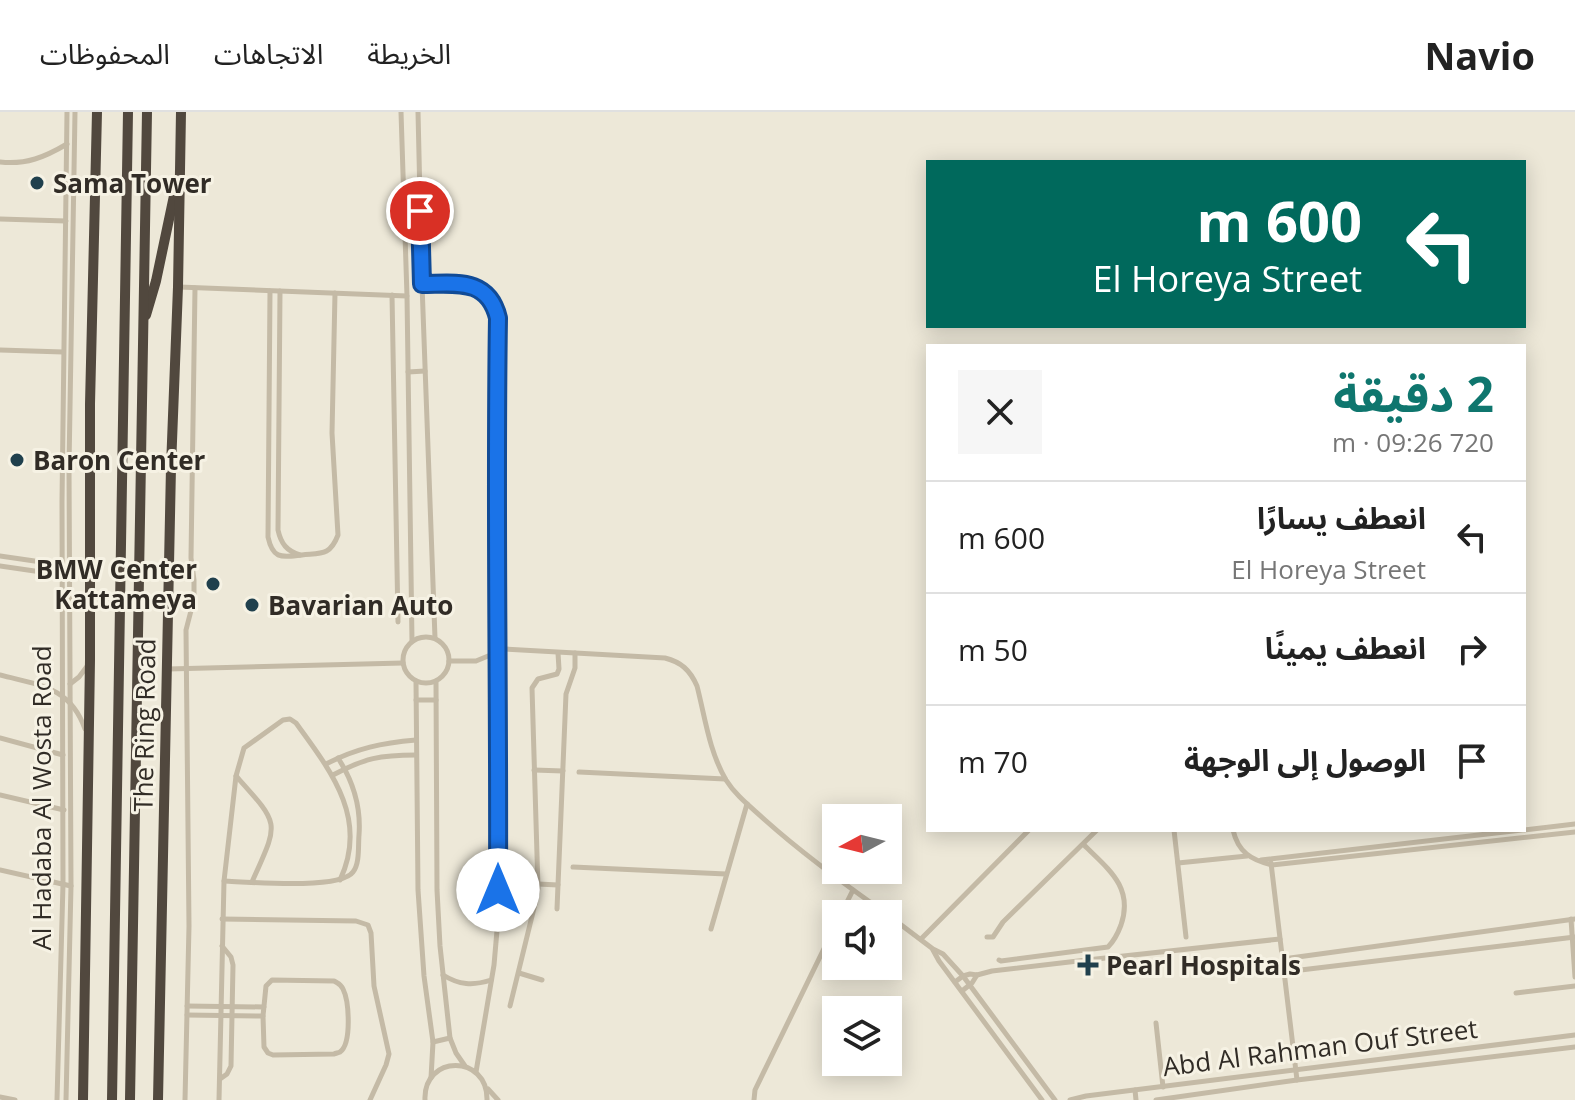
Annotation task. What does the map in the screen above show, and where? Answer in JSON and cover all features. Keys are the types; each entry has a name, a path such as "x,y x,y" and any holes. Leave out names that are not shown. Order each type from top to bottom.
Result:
{"highway":[{"path":"83,1100 90,660 90,410 98,112"},
{"name":"The Ring Road","path":"112,1100 128,112"},
{"name":"The Ring Road","path":"130,1100 147,112"},
{"name":"The Ring Road","path":"158,1100 181,112"},
{"path":"143,325 156,281 180,170"}],"street":[{"name":"Al Hadaba Al Wosta Road","path":"57,1100 64,810 62,565 70,186 67,112"},
{"name":"Al Hadaba Al Wosta Road","path":"66,1100 71,886 71,683 66,221 75,112"},
{"path":"401,112 412,641"},
{"path":"418,112 435,638"},
{"path":"0,162 26,162 41,158 67,144"},
{"path":"0,219 66,221"},
{"path":"422,284 470,285 488,297 496,312 498,919 492,980 476,1072"},
{"path":"178,287 407,296"},
{"path":"185,1100 189,926 186,630 193,609 194,590 191,558 195,288"},
{"path":"270,291 268,520 269,540 275,552 283,557 325,552 338,535 332,433 335,293"},
{"path":"280,291 279,535 290,551 301,555"},
{"path":"392,295 398,622"},
{"path":"270,349 280,349"},
{"path":"0,350 67,352"},
{"path":"408,372 425,371"},
{"path":"269,428 279,428"},
{"path":"268,520 278,520"},
{"path":"0,556 62,565"},
{"path":"0,566 62,575"},
{"path":"411,613 434,611"},
{"path":"423,636 435,638 446,647 449,661 445,673 430,683 416,681 407,673 403,663 404,651 412,641 423,636"},
{"path":"449,661 476,661 508,649 665,658 681,664 697,686 706,729 725,779 747,804 800,850 867,900"},
{"path":"510,1006 538,884 532,688 538,679 557,674 558,653"},
{"path":"557,909 566,694 575,668 575,653"},
{"path":"54,690 71,683 90,660"},
{"path":"168,669 403,663"},
{"path":"0,675 62,695 71,703 84,725 88,742"},
{"path":"416,681 419,919 433,1042 431,1078"},
{"path":"436,681 437,890 450,1038 465,1066 476,1072 498,1100"},
{"path":"416,700 436,700"},
{"path":"219,1100 222,919 236,776 244,748 285,719 296,723 326,764 346,807 350,829 349,852 340,880"},
{"path":"0,738 63,755"},
{"path":"326,764 350,752 375,745 416,740"},
{"path":"333,775 370,758 416,755"},
{"path":"224,881 327,883 349,876 356,867 357,804 338,758"},
{"path":"534,770 563,771"},
{"path":"579,772 725,779"},
{"path":"236,776 267,811 272,825 271,840 252,882"},
{"path":"0,795 64,810"},
{"path":"711,929 747,804"},
{"path":"1526,830 1575,824"},
{"path":"350,829 359,829"},
{"path":"921,939 1027,832"},
{"path":"987,937 993,937 1003,922 1095,832"},
{"path":"1174,832 1186,937"},
{"path":"1234,832 1247,856 1256,861 1271,861 1575,832"},
{"path":"1271,861 1507,832"},
{"path":"999,960 1110,946 1124,911 1123,892 1114,875 1084,845"},
{"path":"1178,863 1247,856"},
{"path":"1271,861 1297,1080"},
{"path":"573,867 726,874"},
{"path":"0,870 71,886"},
{"path":"538,884 558,885"},
{"path":"848,900 853,890"},
{"path":"222,919 356,921 368,925 374,986 389,1054 370,1100"},
{"path":"1283,959 1573,919 1575,977"},
{"path":"902,925 943,954 963,976 1055,1100"},
{"path":"1284,972 1574,937"},
{"path":"955,982 963,976 992,971 1280,939"},
{"path":"219,1079 227,1074 231,1066 233,1006 232,962 222,946"},
{"path":"933,949 1042,1100"},
{"path":"1077,951 1078,961"},
{"path":"754,1100 755,1090 822,953"},
{"path":"1064,953 1065,962"},
{"path":"519,973 542,980"},
{"path":"442,974 469,984 492,980"},
{"path":"962,991 977,975"},
{"path":"270,981 337,982 343,989 347,1007 348,1027 344,1046 334,1054 270,1055 264,1047 263,1016 266,986 270,981"},
{"path":"1516,993 1575,986"},
{"path":"187,1006 264,1007"},
{"path":"187,1015 263,1016"},
{"path":"1156,1023 1163,1087"},
{"name":"Abd Al Rahman Ouf Street","path":"1070,1100 1575,1035"},
{"path":"433,1042 450,1038"},
{"name":"Abd Al Rahman Ouf Street","path":"1154,1100 1575,1047"},
{"path":"424,1099 425,1090 437,1071 465,1066"},
{"path":"486,1086 487,1100"},
{"path":"1148,1089 1154,1100"},
{"path":"1135,1090 1136,1100"},
{"path":"0,1097 15,1100"}],"place":[{"name":"Sama Tower","path":"37,183"},
{"name":"Baron Center","path":"17,460"},
{"name":"BMW Center Kattameya","path":"213,584"},
{"name":"Bavarian Auto","path":"252,605"},
{"name":"Pearl Hospitals","path":"1088,965"}],"route":[{"path":"420,211 422,284 475,287 492,301 498,318 498,890"}]}
